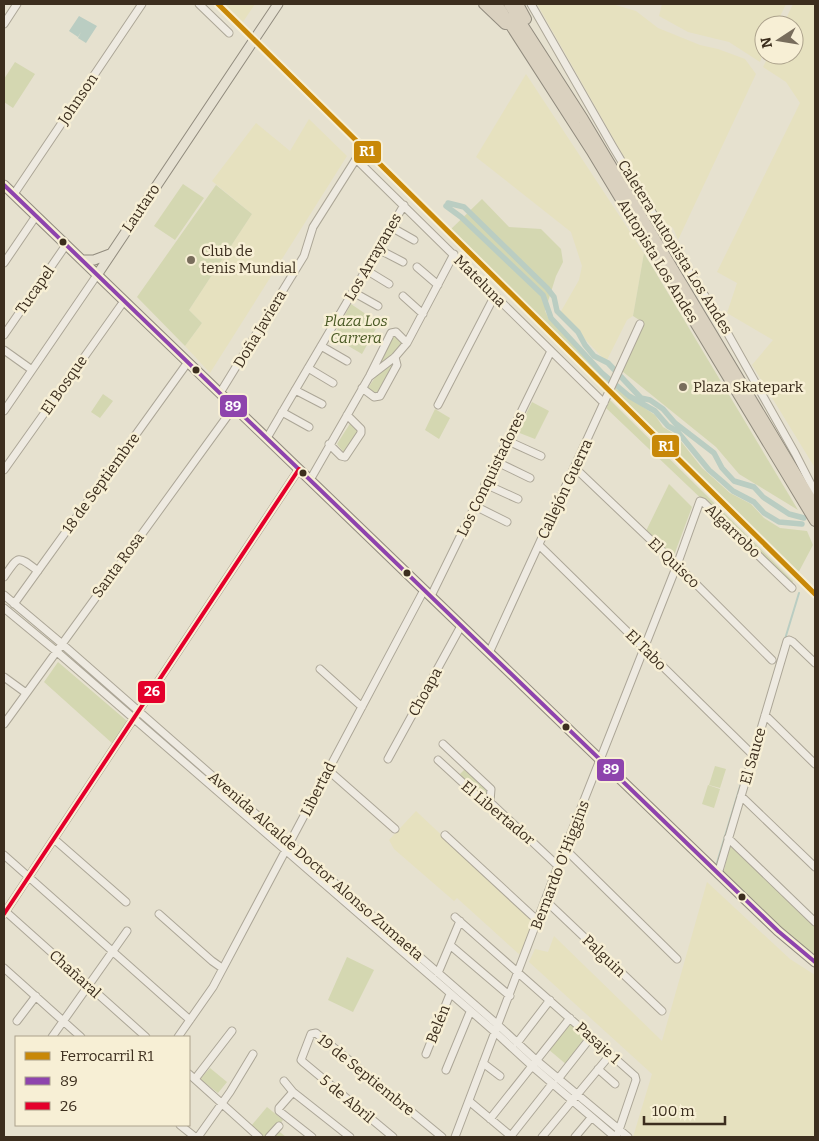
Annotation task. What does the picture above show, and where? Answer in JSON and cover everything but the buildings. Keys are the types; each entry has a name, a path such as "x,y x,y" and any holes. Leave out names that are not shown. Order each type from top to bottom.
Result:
{"highway":[{"path":"484,4 523,44"},
{"name":"Autopista Los Andes","path":"497,4 591,150 815,522"},
{"name":"Autopista Los Andes","path":"509,4 551,67 815,506"},
{"path":"518,4 551,67"}],"main road":[{"name":"Lautaro","path":"97,275 278,4"},
{"path":"4,187 14,194 718,874 778,931 815,962"},
{"path":"82,260 94,260 110,254"}],"street":[{"path":"4,24 17,4"},
{"name":"Johnson","path":"14,194 142,4"},
{"path":"199,4 229,34"},
{"name":"Caletera Autopista Los Andes","path":"531,4 676,252 719,317 815,492"},
{"name":"Mateluna","path":"356,159 604,403"},
{"name":"Doña Javiera","path":"220,394 304,256 313,227 356,159"},
{"name":"Los Arrayanes","path":"267,438 404,205"},
{"path":"4,263 36,216"},
{"path":"391,227 414,240"},
{"name":"Tucapel","path":"4,335 66,245"},
{"path":"378,249 403,262"},
{"path":"368,377 395,357 407,343 454,254"},
{"path":"417,267 438,285"},
{"path":"366,270 389,284"},
{"name":"Lautaro","path":"4,411 97,275"},
{"path":"353,292 378,306"},
{"path":"438,405 495,295"},
{"path":"403,296 423,314"},
{"name":"El Bosque","path":"4,470 124,301"},
{"name":"Callejón Guerra","path":"489,653 640,324"},
{"path":"310,480 391,334 396,332 407,343"},
{"path":"321,346 347,361"},
{"path":"4,350 32,370"},
{"name":"Los Conquistadores","path":"427,593 475,506 552,351"},
{"path":"362,388 374,397 380,396 397,366 395,357"},
{"name":"18 de Septiembre","path":"14,604 188,362"},
{"path":"308,368 333,383"},
{"path":"295,390 322,404"},
{"name":"Santa Rosa","path":"4,724 234,407"},
{"path":"282,412 309,427"},
{"path":"329,444 341,456 345,457 361,434 361,429 347,415"},
{"path":"508,441 540,456"},
{"path":"497,462 530,478"},
{"name":"El Quisco","path":"574,467 677,565 772,660"},
{"path":"4,912 299,469"},
{"path":"485,484 518,499"},
{"name":"Algarrobo","path":"677,565 700,501 792,588"},
{"path":"475,506 507,522"},
{"name":"El Tabo","path":"539,545 753,755"},
{"path":"4,577 15,560 19,558 38,571"},
{"name":"Bernardo O'Higgins","path":"456,1134 558,866 677,565"},
{"name":"Libertad","path":"179,1036 212,987 362,707 427,593"},
{"name":"Avenida Alcalde Doctor Alonso Zumaeta","path":"4,595 139,711 470,1012 517,1043 534,1063"},
{"name":"Avenida Alcalde Doctor Alonso Zumaeta","path":"4,608 438,973 534,1063 575,1097 614,1135"},
{"name":"Choapa","path":"388,759 461,626"},
{"name":"El Sauce","path":"718,874 787,642 789,640 793,642 815,663"},
{"path":"320,669 362,707"},
{"path":"4,676 26,693"},
{"path":"765,715 815,764"},
{"path":"443,744 491,789 490,802"},
{"name":"El Libertador","path":"438,760 487,805 490,802 558,866"},
{"path":"328,770 394,829"},
{"path":"741,796 815,867"},
{"path":"445,835 538,921"},
{"path":"728,838 815,922"},
{"path":"54,839 126,902"},
{"path":"565,849 676,959"},
{"path":"4,854 190,1020"},
{"name":"Palguin","path":"545,900 662,1011"},
{"name":"Chañaral","path":"4,912 145,1036"},
{"path":"159,914 212,962 222,968"},
{"name":"Pasaje 1","path":"450,945 458,919 636,1078 614,1135"},
{"path":"53,1036 127,931"},
{"path":"438,973 450,945 510,996"},
{"path":"5,972 36,996 80,1036"},
{"name":"Belén","path":"426,1054 450,994"},
{"path":"17,1021 36,996"},
{"path":"517,1043 550,1000"},
{"path":"446,1070 470,1012"},
{"path":"490,1119 570,1018"},
{"path":"232,1030 192,1076 258,1137"},
{"name":"19 de Septiembre","path":"301,1060 310,1035 316,1033 442,1137"},
{"path":"469,1101 512,1137 591,1037"},
{"path":"181,1126 197,1137 222,1104 253,1054"},
{"path":"542,1137 610,1055"},
{"name":"5 de Abril","path":"301,1060 393,1137"},
{"path":"483,1064 500,1076"},
{"path":"598,1069 615,1084"},
{"path":"284,1081 293,1092 350,1137"},
{"path":"293,1092 279,1108 279,1111 312,1137"},
{"name":"Avenida Alcalde Doctor Alonso Zumaeta","path":"575,1097 591,1118 614,1135 628,1137"},
{"path":"575,1137 591,1118"},
{"path":"269,1137 279,1126"},
{"path":"456,1134 465,1137"}],"shaded area":[{"path":"225,4 255,4 243,22"},
{"path":"537,4 612,4 636,11 658,28 700,45 718,49 745,59 756,74 678,240 673,228 667,224 662,224"},
{"path":"662,4 786,4 781,15 754,15 754,58 729,42 688,32 659,16"},
{"path":"793,4 815,4 815,468 752,365 773,340 727,313 737,283 717,272 800,103 786,82 763,67 764,65 804,65 804,15 788,15"},
{"path":"79,16 97,26 86,43 78,38 81,32 78,37 69,31"},
{"path":"526,74 644,253 633,316 627,320 605,364 601,356 560,313 579,280 582,266 571,232 476,157"},
{"path":"309,119 347,156 210,373 185,346 202,323 189,310 252,214 212,181 256,123 290,151"},
{"path":"416,811 533,921 520,955 457,898 454,901 394,849 389,840"},
{"path":"707,882 790,959 815,975 815,1137 633,1137 652,1074 529,962 535,949 548,952 554,936 662,1041"}],"green space":[{"path":"15,62 35,74 13,108 4,102 4,79"},
{"path":"183,184 204,198 175,240 154,226"},
{"name":"Club de tenis Mundial","path":"216,185 252,214 189,310 202,323 185,346 137,297"},
{"path":"482,199 509,227 541,229 561,249 563,262 556,276 545,311 549,319 610,383 607,391 448,232"},
{"name":"Plaza Skatepark","path":"644,253 798,510 739,474 716,447 622,371 644,323 633,316"},
{"name":"Plaza Los Carrera","path":"351,304 379,323 362,354 333,337"},
{"path":"394,335 403,344 394,356 375,370"},
{"path":"394,363 396,364 377,395 368,388 376,376"},
{"path":"615,388 655,415 663,427 676,435 702,468 730,493 751,504 764,518 780,528 807,531 813,545 796,577 612,394"},
{"path":"103,394 113,401 100,418 91,412"},
{"path":"610,400 793,581 792,585 606,408"},
{"path":"532,402 549,411 535,439 517,432"},
{"path":"435,409 450,418 439,439 425,430"},
{"path":"351,422 360,430 345,454 337,444"},
{"path":"669,484 692,507 673,558 645,533"},
{"path":"58,662 127,721 128,723 113,744 44,682"},
{"path":"715,766 726,769 720,788 709,785"},
{"path":"466,768 490,789 486,803 458,776"},
{"path":"708,785 720,789 714,808 702,804"},
{"path":"731,843 815,924 815,956 776,924 723,874"},
{"path":"347,957 374,970 353,1012 328,1000"},
{"path":"571,1021 589,1038 567,1065 548,1049"},
{"path":"210,1068 227,1082 218,1093 200,1079"},
{"path":"267,1107 283,1120 276,1129 286,1137 263,1137 251,1126"}],"waterway":[{"path":"448,203 464,207 547,288 554,297 557,311 578,332 594,356 608,363 641,398 650,400 663,409 675,423 714,453 722,468 734,481 754,487 763,497 789,514 804,518"},
{"path":"446,206 461,217 543,295 551,318 602,373 629,396 655,411 668,426 677,431 709,470 733,491 754,502 764,513 779,522 802,524"},
{"path":"785,639 799,593"},
{"path":"716,866 742,780"}],"rail line":[{"name":"R1","path":"218,4 815,594"}],"transit line":[{"name":"89","path":"4,185 778,931 815,962"},
{"name":"26","path":"4,914 299,469"}],"place":[{"name":"Club de tenis Mundial","path":"191,260"},
{"name":"Plaza Skatepark","path":"683,387"}]}
